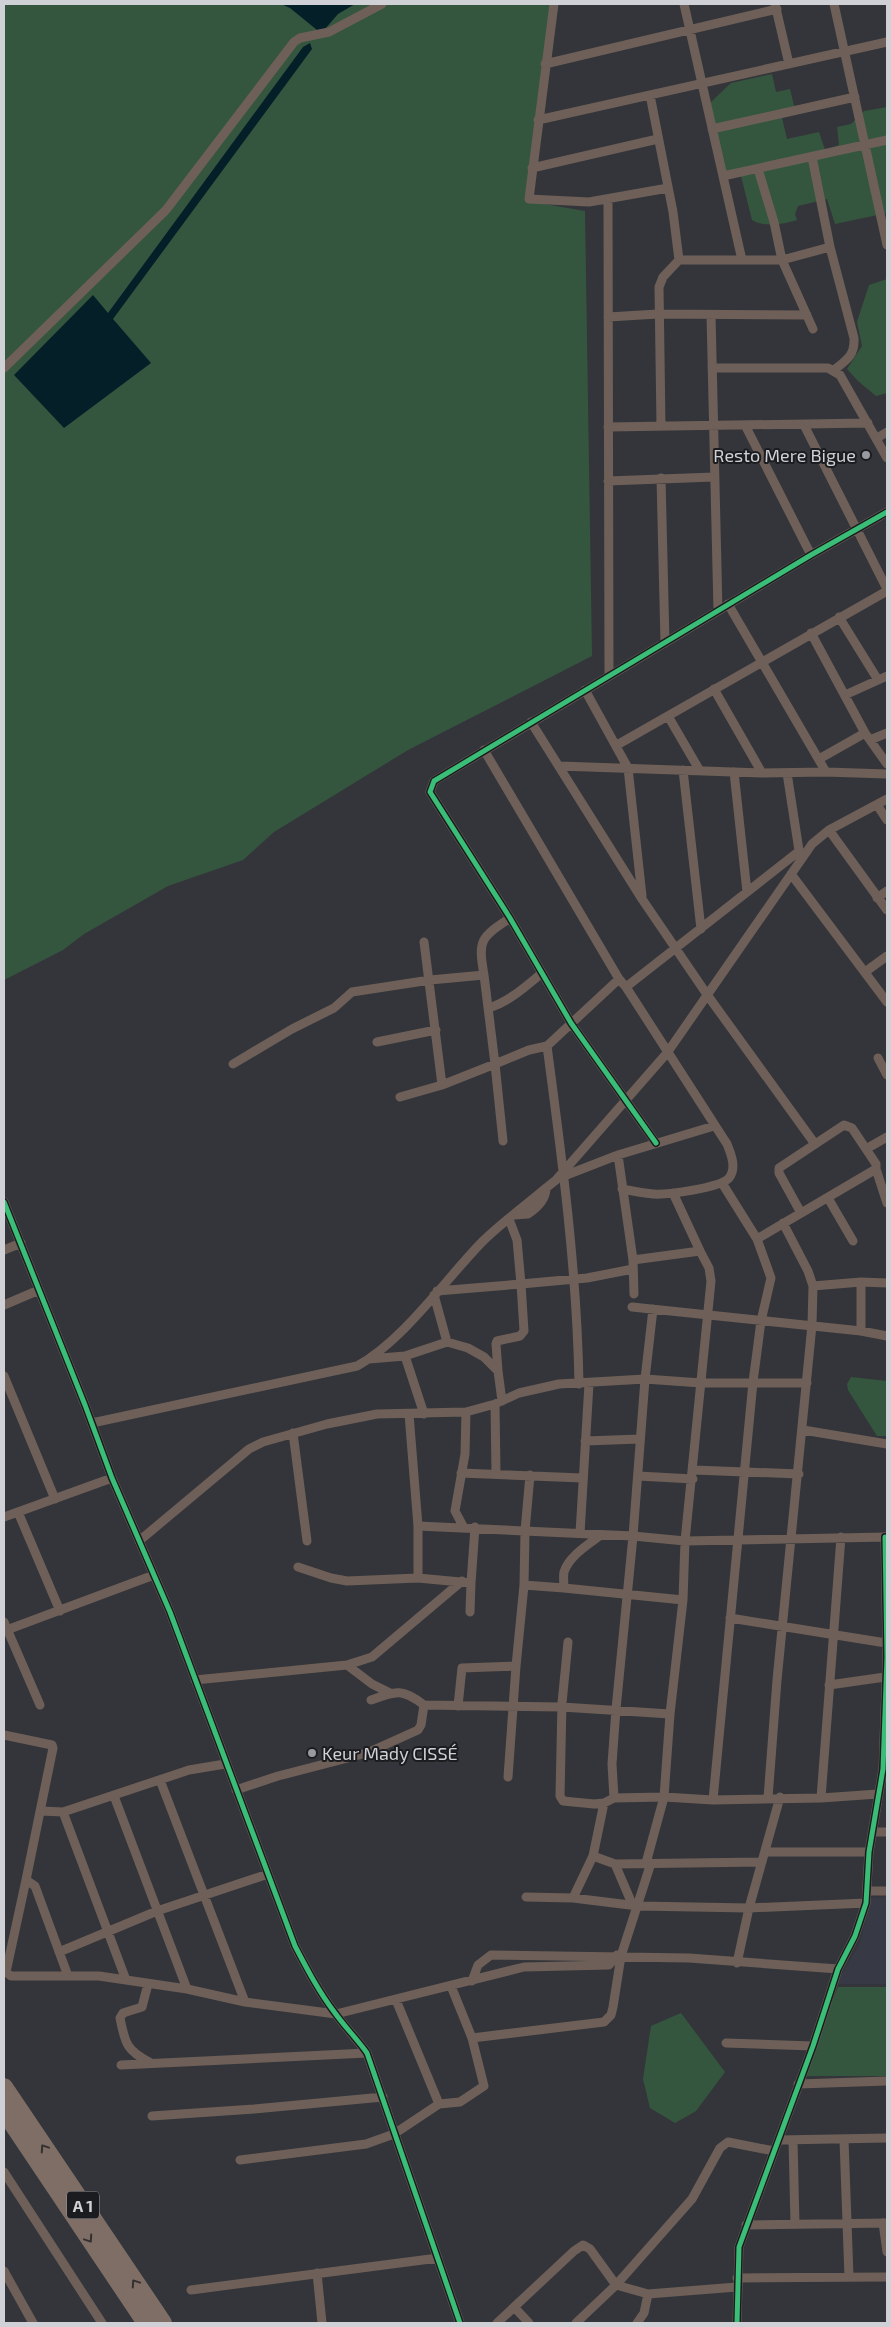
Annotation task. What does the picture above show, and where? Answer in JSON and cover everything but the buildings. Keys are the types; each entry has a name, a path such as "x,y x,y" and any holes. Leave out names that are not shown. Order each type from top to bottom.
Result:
{"highway":[{"name":"A 1","path":"4,2087 163,2323"},
{"name":"A 1","path":"4,2111 146,2323"}],"street":[{"path":"4,368 166,210 294,42 300,38 334,29 382,4"},
{"path":"554,4 528,197 530,200 589,202 668,188"},
{"path":"684,4 742,260"},
{"path":"834,4 887,245"},
{"path":"545,64 690,30 776,6 789,64"},
{"path":"538,120 887,42"},
{"path":"650,95 668,188 679,260"},
{"path":"712,129 855,97"},
{"path":"532,168 658,139"},
{"path":"723,176 887,140"},
{"path":"812,157 830,247 854,338 854,350 849,359 834,370"},
{"path":"758,169 782,260 813,329"},
{"path":"608,200 609,676"},
{"path":"662,426 658,314 659,287 663,277 679,260 782,260 830,247"},
{"path":"608,317 658,314 807,315"},
{"path":"711,314 712,426 718,611"},
{"path":"712,368 828,368 834,370 840,375 887,458"},
{"path":"608,427 868,423"},
{"path":"617,745 887,590 804,424"},
{"path":"745,425 812,555"},
{"path":"877,438 887,432"},
{"path":"608,480 714,477"},
{"path":"661,478 665,643"},
{"path":"656,1144 626,1098 571,1023 510,918 430,792 434,781 728,604 887,512"},
{"path":"728,604 826,772"},
{"path":"839,618 878,680"},
{"path":"811,633 867,736 887,764"},
{"path":"845,695 887,676"},
{"path":"714,689 762,773"},
{"path":"585,690 628,768 642,899"},
{"path":"668,716 700,771"},
{"path":"531,722 642,899 708,996 814,1144"},
{"path":"819,759 867,736 887,733"},
{"path":"484,750 619,979 727,1144 733,1159 733,1170 729,1178 722,1183 673,1194 654,1194 622,1189"},
{"path":"559,766 762,773 826,772 887,774"},
{"path":"684,770 701,929"},
{"path":"734,772 747,892"},
{"path":"92,1423 356,1366 369,1359 412,1320 483,1241 512,1217 523,1216 534,1210 542,1202 546,1194 546,1188 564,1173 626,1098 667,1053 791,874 799,856 787,773"},
{"path":"626,987 747,892 799,856 829,830 887,799"},
{"path":"877,805 887,820"},
{"path":"829,830 887,910"},
{"path":"791,874 887,1002"},
{"path":"878,898 887,891"},
{"path":"503,1141 489,1008 480,953 482,941 487,933 510,918"},
{"path":"424,942 442,1085"},
{"path":"865,972 887,956"},
{"path":"489,1008 503,1003 517,994 542,972"},
{"path":"233,1064 292,1029 334,1008 352,992 430,980 484,975"},
{"path":"400,1098 442,1085 529,1050 547,1046 619,979"},
{"path":"377,1042 436,1030"},
{"path":"547,1046 564,1173 584,1384 584,1441 580,1533"},
{"path":"878,1058 887,1075"},
{"path":"801,1213 779,1173 779,1168 844,1125 852,1128 876,1164 887,1203"},
{"path":"564,1173 714,1126"},
{"path":"866,1149 887,1137"},
{"path":"618,1155 633,1264 634,1294"},
{"path":"757,1239 876,1169"},
{"path":"713,1800 737,1539 760,1321 771,1278 757,1239 722,1183"},
{"path":"472,2038 604,2022 611,2015 619,1955 636,1906 664,1797 670,1714 683,1600 685,1540 711,1281 709,1268 673,1194"},
{"path":"828,1198 853,1241"},
{"path":"4,1202 112,1478 170,1612 225,1764 295,1946 313,1981 367,2053 460,2323"},
{"path":"496,1474 498,1371 496,1344 498,1340 520,1336 524,1331 517,1240 512,1217"},
{"path":"768,1798 812,1325 812,1286 802,1256 783,1223"},
{"path":"4,1250 21,1243"},
{"path":"436,1293 575,1279 633,1264 700,1251"},
{"path":"812,1286 861,1282 887,1283"},
{"path":"861,1282 861,1331"},
{"path":"4,1305 39,1290"},
{"path":"436,1293 447,1342"},
{"path":"632,1307 812,1325 887,1336"},
{"path":"614,1798 612,1764 616,1709 634,1536 644,1379 653,1309"},
{"path":"369,1359 405,1356 447,1342 468,1348 484,1357 498,1371"},
{"path":"405,1356 424,1414"},
{"path":"4,1376 55,1499"},
{"path":"139,1541 249,1449 294,1433 377,1414 466,1412 527,1391 559,1384 644,1379 701,1382 807,1383"},
{"path":"463,1526 456,1511 465,1454 466,1412"},
{"path":"409,1414 418,1526 418,1578"},
{"path":"803,1430 887,1444"},
{"path":"294,1433 307,1541"},
{"path":"584,1441 640,1439"},
{"path":"638,1476 744,1472 799,1474"},
{"path":"461,1473 582,1478"},
{"path":"508,1777 524,1585 525,1531 530,1475"},
{"path":"4,1518 112,1478"},
{"path":"18,1512 60,1610"},
{"path":"418,1526 463,1526 685,1540 886,1537 886,1718 882,1769 874,1832 869,1852 866,1904 855,1936 838,1969 779,2140 739,2247 737,2323"},
{"path":"470,1612 475,1528"},
{"path":"564,1588 564,1572 569,1563 581,1550 602,1535"},
{"path":"821,1798 841,1537"},
{"path":"298,1567 331,1578 347,1581 418,1578 471,1583"},
{"path":"40,1705 5,1628 154,1575"},
{"path":"195,1680 347,1665 372,1657 462,1581"},
{"path":"524,1585 683,1600"},
{"path":"730,1618 886,1643"},
{"path":"568,1642 562,1707 561,1799 594,1804 604,1803 614,1798 664,1797 713,1800 780,1797 821,1798 878,1794"},
{"path":"347,1665 372,1684 390,1693"},
{"path":"458,1706 462,1668 466,1666 516,1666"},
{"path":"829,1685 885,1677"},
{"path":"371,1700 390,1693 408,1693 424,1705 562,1707 670,1714"},
{"path":"236,1790 278,1776 367,1753 418,1730 421,1725 424,1705"},
{"path":"4,1735 52,1745 53,1748 6,1972 11,1976 99,1976 187,1989 245,2002 336,2014 524,1967 609,1964 619,1955"},
{"path":"41,1812 62,1812 189,1770 225,1764"},
{"path":"160,1780 245,2002"},
{"path":"114,1796 187,1989"},
{"path":"737,1963 749,1908 780,1797"},
{"path":"573,1898 593,1856 604,1803"},
{"path":"62,1812 126,1980"},
{"path":"874,1832 887,1832"},
{"path":"766,1852 869,1852"},
{"path":"593,1856 615,1864 762,1862"},
{"path":"615,1864 636,1906"},
{"path":"59,1952 158,1911 268,1874"},
{"path":"26,1880 35,1886 68,1976"},
{"path":"868,1891 887,1891"},
{"path":"526,1897 573,1898 636,1906 749,1908 866,1904"},
{"path":"472,1981 478,1965 491,1954 619,1955 689,1958 838,1969"},
{"path":"148,1984 142,2007 123,2013 120,2018 123,2036 132,2053 154,2064"},
{"path":"240,2160 366,2144 394,2134 439,2104 460,2102 484,2086 472,2038 451,1986"},
{"path":"396,2000 439,2104"},
{"path":"726,2043 812,2046"},
{"path":"121,2064 367,2053"},
{"path":"798,2084 887,2080"},
{"path":"152,2116 383,2097"},
{"path":"779,2140 887,2138"},
{"path":"793,2140 795,2224"},
{"path":"844,2140 849,2277"},
{"path":"578,2322 616,2285 692,2199 720,2148 728,2142 774,2151"},
{"path":"4,2172 102,2323"},
{"path":"746,2225 885,2223 887,2252"},
{"path":"497,2323 574,2251 583,2245 590,2249 616,2285 648,2294 737,2283 849,2277 887,2277"},
{"path":"191,2290 438,2258"},
{"path":"4,2271 33,2323"},
{"path":"317,2273 322,2323"},
{"path":"637,2323 644,2313 648,2294"},
{"path":"515,2308 529,2323"}],"shaded area":[{"path":"887,1897 887,1984 836,1984 860,1943 871,1898"}],"green space":[{"path":"4,4 551,4 527,201 585,211 592,656 408,750 274,832 243,860 168,886 84,934 63,950 4,980"},
{"path":"772,74 776,92 790,89 796,114 782,118 787,139 819,132 825,150 839,145 837,127 851,124 864,111 887,107 887,213 835,224 827,199 798,206 795,214 797,220 768,225 752,220 741,176 726,172 710,103 731,83"},
{"path":"887,279 887,393 876,396 847,369 862,346 857,322 869,285"},
{"path":"851,1377 887,1381 887,1436 877,1436 848,1390 847,1384"},
{"path":"838,1987 887,1987 887,2076 802,2076"},
{"path":"681,2013 725,2072 696,2111 675,2123 650,2108 643,2079 651,2026"}],"water":[{"path":"281,4 355,4 338,14 325,29 317,30 290,8"},
{"path":"310,43 312,49 113,319 151,363 64,428 14,375 93,295 108,313 303,47"}],"cycle path":[{"path":"656,1143 571,1023 510,918 430,792 434,781 811,555 887,512"},
{"path":"4,1202 112,1478 170,1612 295,1946 324,1997 367,2053 460,2323"},
{"path":"737,2323 739,2247 813,2046 838,1969 855,1936 866,1903 869,1852 883,1769 887,1657 885,1537"}],"place":[{"name":"Resto Mere Bigue","path":"866,455"},
{"name":"Keur Mady CISSÉ","path":"312,1753"}]}
